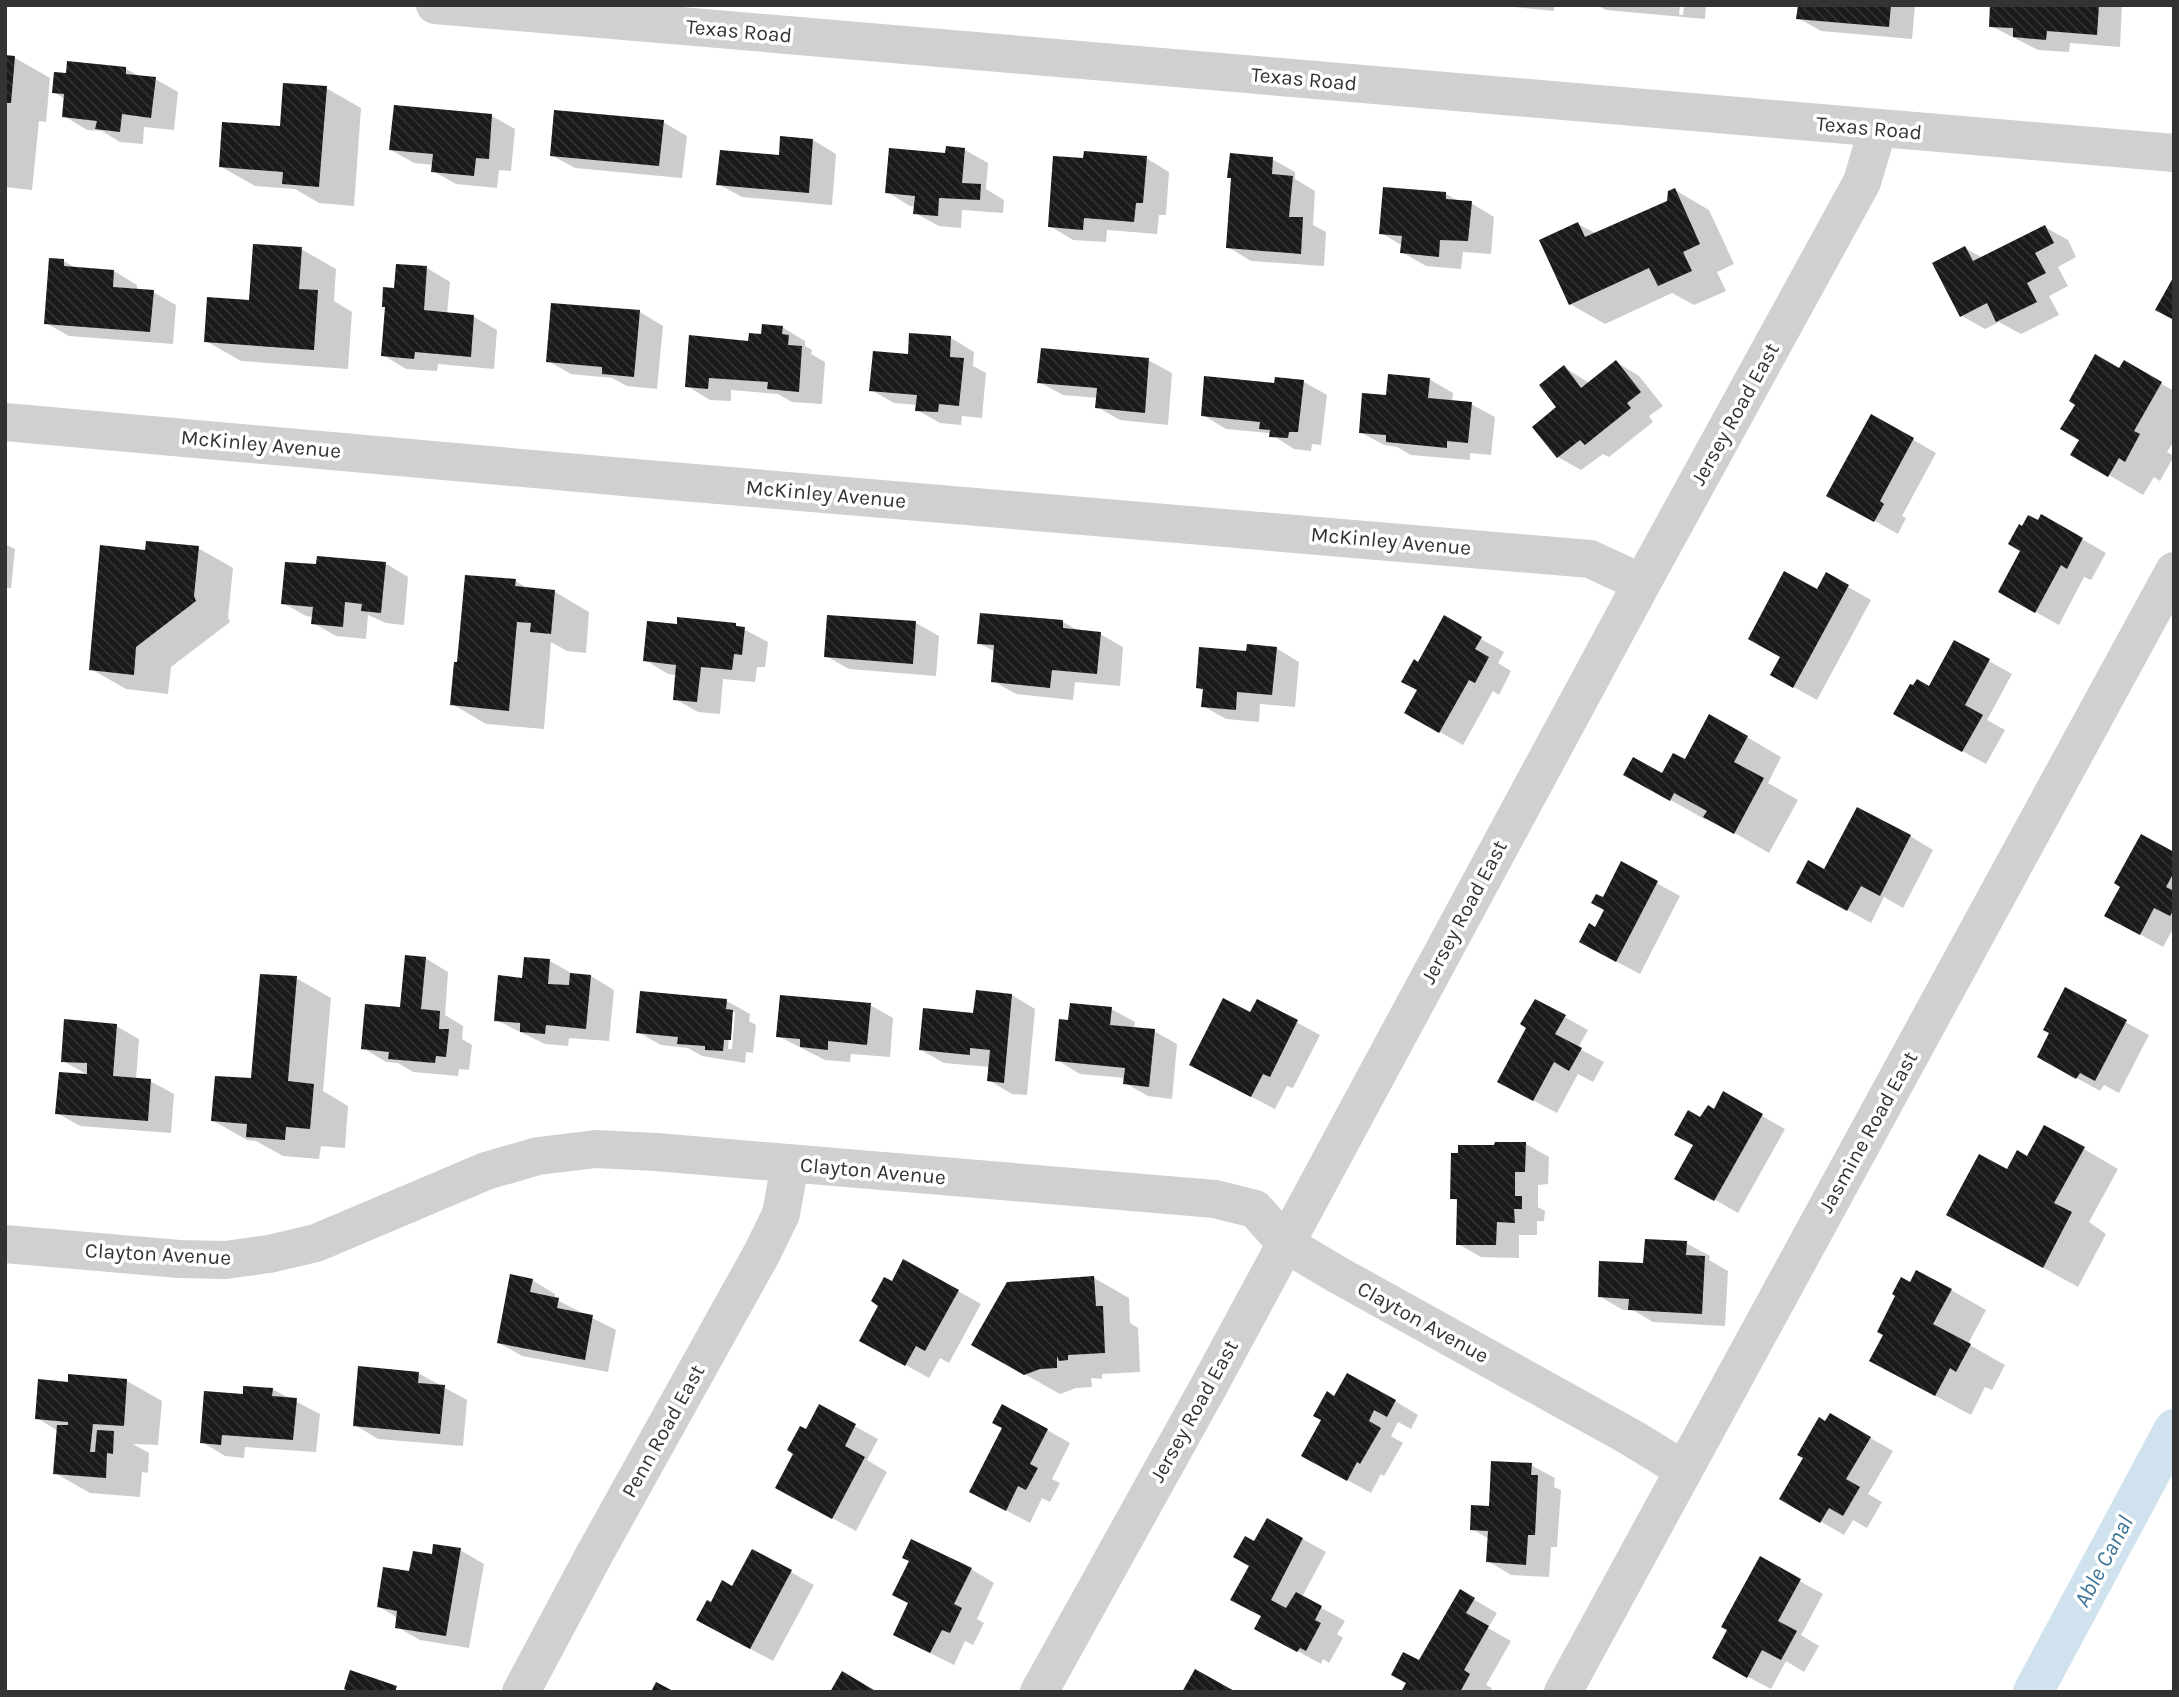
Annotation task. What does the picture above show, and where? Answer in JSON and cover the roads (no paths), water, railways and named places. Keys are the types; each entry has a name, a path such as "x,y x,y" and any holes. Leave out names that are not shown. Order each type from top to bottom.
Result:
{"street":[{"name":"Texas Road","path":"435,5 2174,153"},
{"name":"Jersey Road East","path":"1039,1692 1286,1244 1329,1159 1862,182 1878,128"},
{"name":"McKinley Avenue","path":"5,422 648,480 1590,559 1642,583"},
{"name":"Jasmine Road East","path":"1563,1692 2174,571"},
{"name":"Clayton Avenue","path":"5,1244 225,1261 269,1254 316,1243 486,1171 538,1156 596,1149 1215,1199 1255,1209 1286,1244 1632,1438 1684,1470"},
{"name":"Penn Road East","path":"521,1692 762,1253 781,1214 790,1164"}],"waterway":[{"name":"Able Canal","path":"2033,1692 2174,1429"}]}
